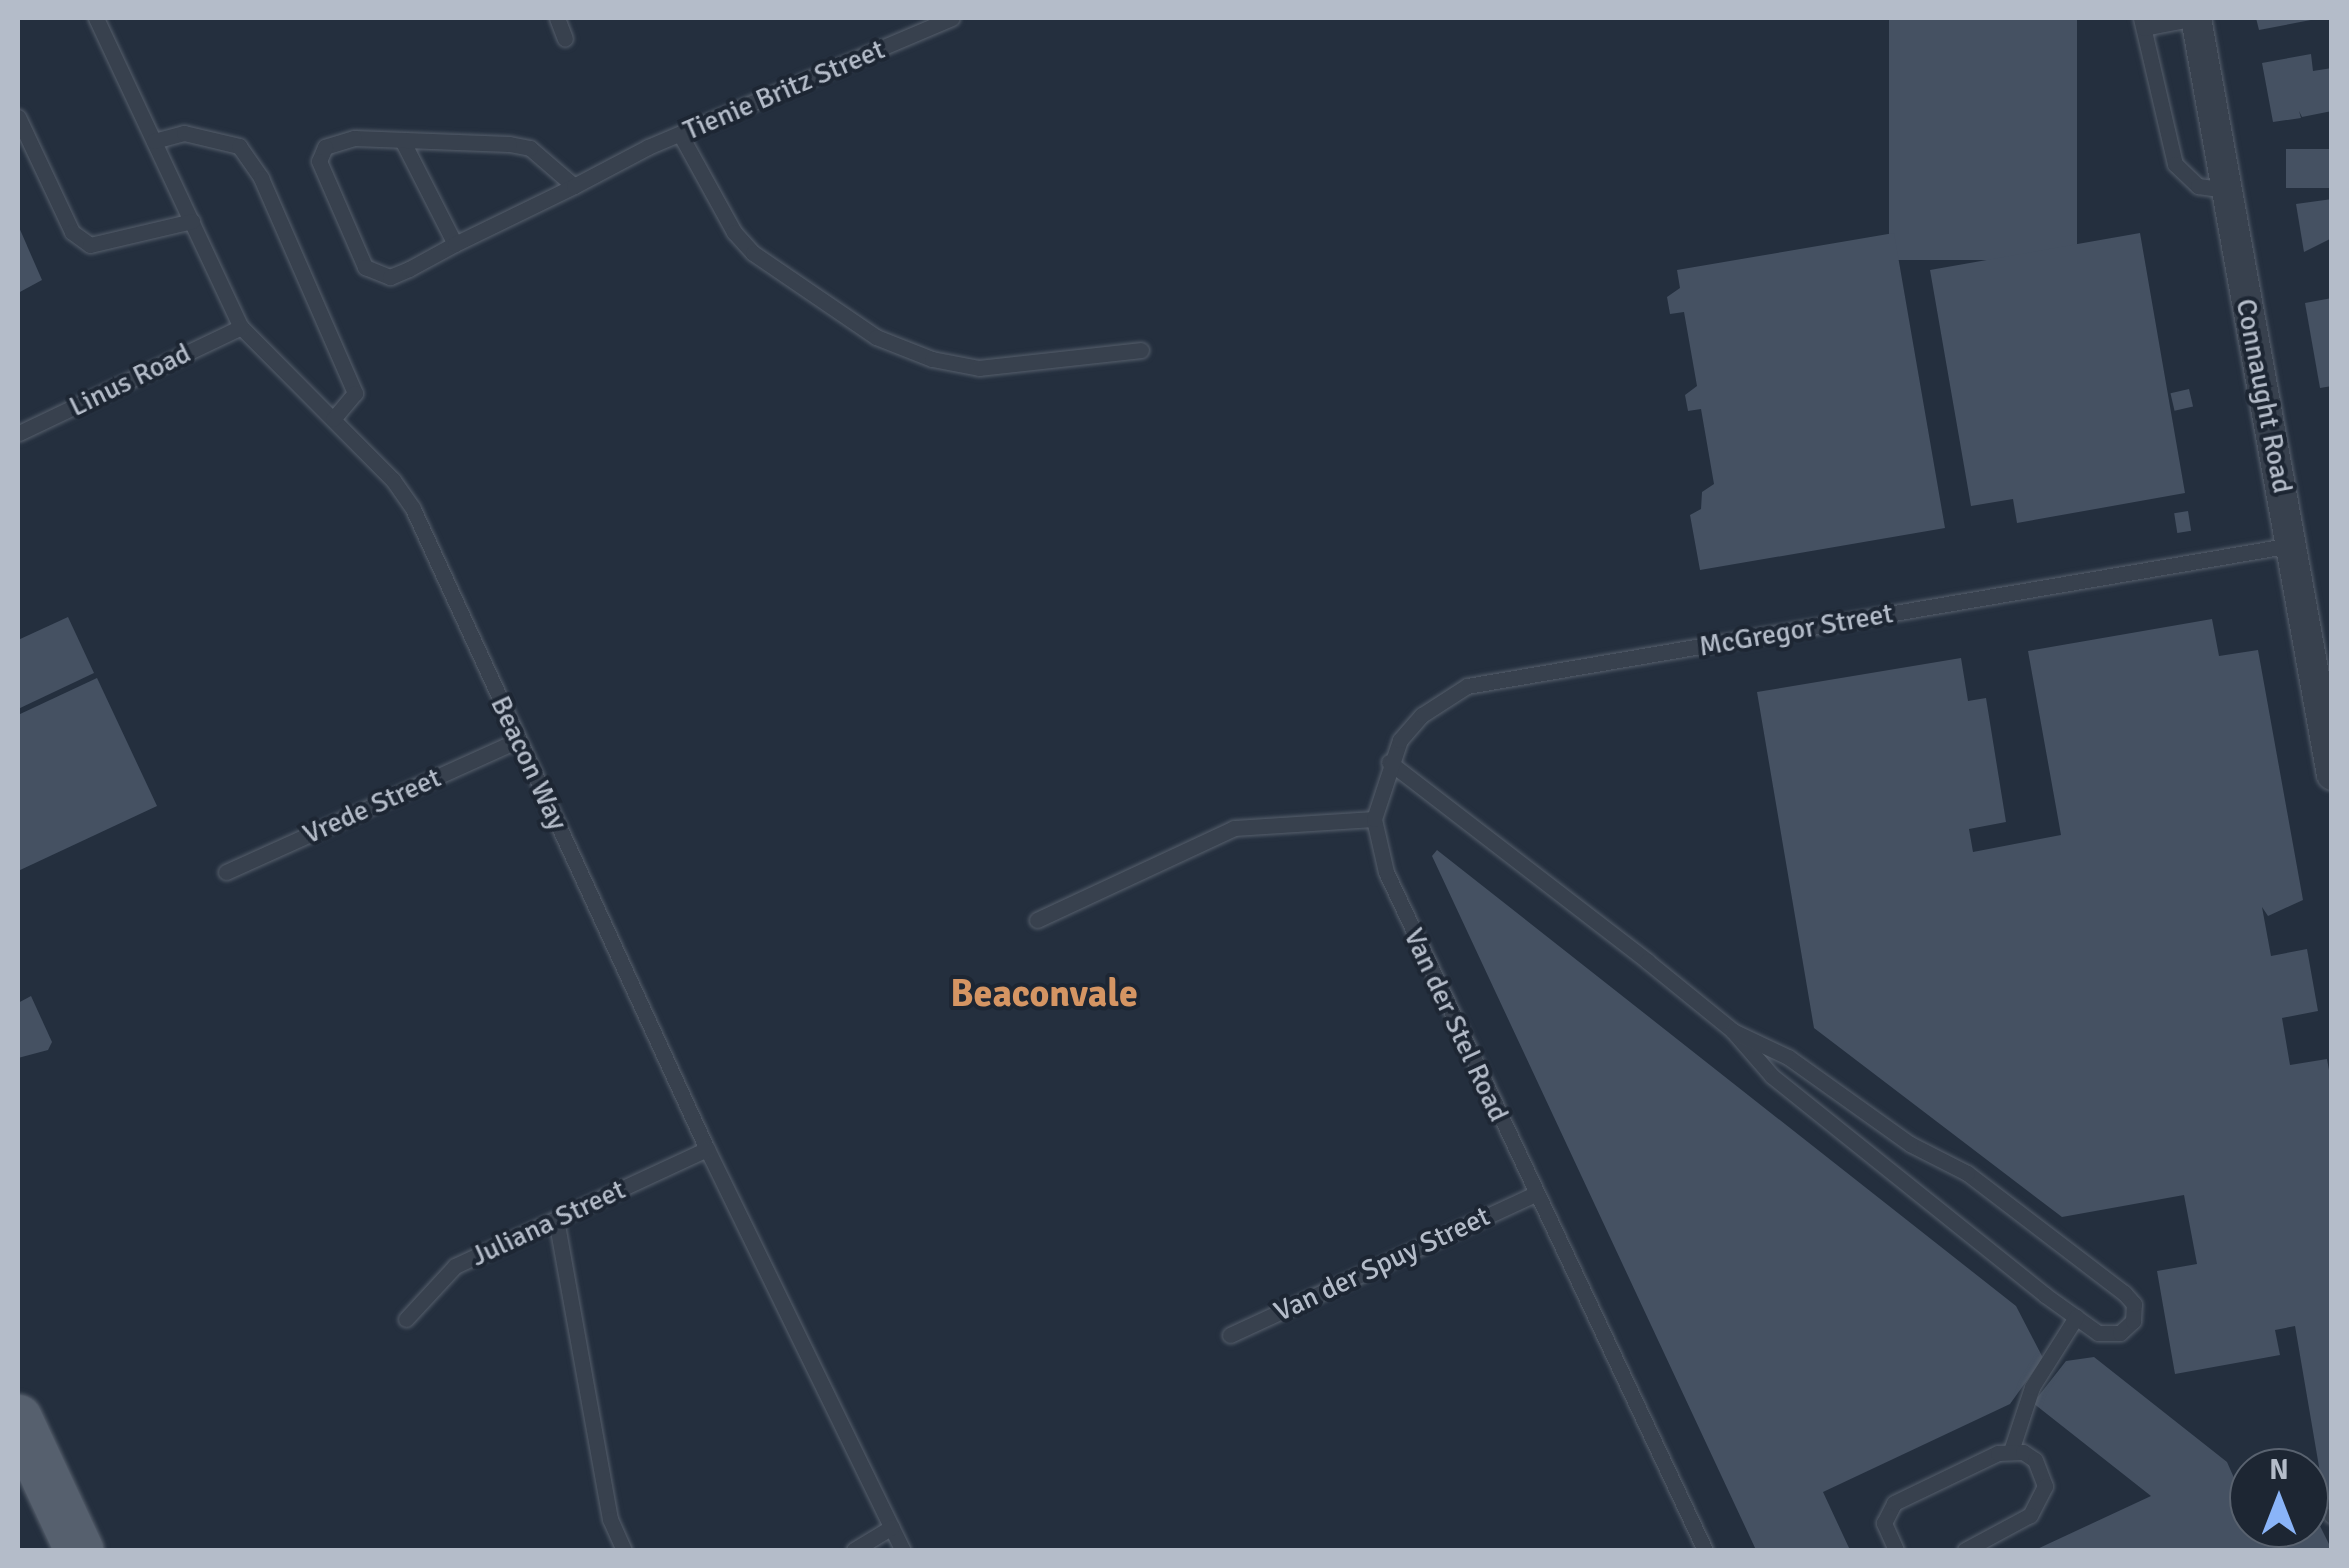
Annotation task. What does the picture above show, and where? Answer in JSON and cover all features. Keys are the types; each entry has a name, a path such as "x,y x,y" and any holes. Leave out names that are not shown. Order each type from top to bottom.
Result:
{"main road":[{"path":"18,1419 79,1550"}],"street":[{"name":"Connaught Road","path":"2196,18 2292,545 2317,607 2332,775"}],"lane":[{"name":"Beacon Way","path":"96,18 241,326 407,498 708,1149 903,1550"},
{"path":"557,18 565,38"},
{"name":"Tienie Britz Street","path":"403,142 354,138 320,153 320,170 365,266 390,278 616,163 952,18"},
{"path":"2196,18 2142,23 2175,164 2198,186 2225,190"},
{"path":"18,117 72,232 90,246 192,221"},
{"path":"154,141 184,133 238,146 262,178 354,393 333,419"},
{"path":"680,134 734,232 753,253 876,337 932,360 979,368 1141,350"},
{"path":"455,244 403,142 520,146 574,186"},
{"name":"Linus Road","path":"19,433 241,326"},
{"name":"McGregor Street","path":"1374,818 1389,762 1422,715 1467,686 2292,545"},
{"name":"Vrede Street","path":"226,872 519,740"},
{"path":"1389,762 1733,1031 1772,1076 2076,1318 2108,1336 2128,1326 2136,1312 2124,1293 1967,1173 1910,1144 1788,1057 1733,1031"},
{"path":"1037,920 1234,828 1374,818"},
{"name":"Van der Stel Road","path":"1374,818 1386,872 1534,1194 1706,1550"},
{"name":"Juliana Street","path":"406,1319 445,1273 708,1149"},
{"name":"Van der Spuy Street","path":"1230,1335 1534,1194"},
{"path":"556,1219 610,1519 624,1550"},
{"path":"2010,1451 2032,1387 2076,1318"},
{"path":"1896,1550 1884,1523 1894,1503 2010,1451 2036,1460 2045,1486 2030,1515 1989,1546 1964,1550"},
{"path":"854,1550 892,1528"}],"building":[{"path":"1889,18 2077,18 2077,260 1889,260"},
{"path":"2256,18 2316,18 2316,19 2259,30"},
{"path":"2311,54 2313,71 2332,68 2332,111 2302,117 2299,111 2301,118 2273,122 2262,63"},
{"path":"2286,149 2332,149 2332,188 2286,188"},
{"path":"2332,199 2332,238 2304,252 2296,204"},
{"path":"18,225 42,280 18,293"},
{"path":"1894,233 1945,528 1700,570 1690,515 1701,509 1702,492 1714,484 1701,409 1688,411 1685,395 1697,386 1684,312 1670,314 1667,297 1680,288 1677,270"},
{"path":"2140,233 2185,493 2017,523 2013,499 1971,506 1930,270"},
{"path":"2332,298 2332,386 2320,388 2305,303"},
{"path":"2189,389 2193,407 2175,411 2170,393"},
{"path":"2188,511 2191,531 2177,533 2174,513"},
{"path":"68,617 94,673 18,709 18,640"},
{"path":"2212,619 2219,656 2258,650 2303,900 2268,916 2262,907 2271,956 2307,949 2318,1011 2282,1018 2290,1065 2327,1059 2332,1087 2332,1502 2329,1448 2316,1448 2295,1326 2275,1330 2280,1355 2175,1374 2157,1271 2197,1264 2184,1195 2062,1217 1814,1028 1757,692 1961,658 1968,701 1986,698 2006,822 1969,829 1973,852 2061,835 2028,651"},
{"path":"97,678 157,806 18,871 18,715"},
{"path":"1437,850 2016,1306 2043,1358 2010,1404 1823,1492 1850,1550 1756,1550 1432,856"},
{"path":"31,996 52,1042 48,1050 18,1058 18,1003"},
{"path":"2094,1357 2227,1462 2229,1548 2329,1548 2329,1544 2332,1550 2035,1550 2151,1496 2033,1403 2066,1361"}],"district":[{"name":"Beaconvale","path":"1044,994"}]}
